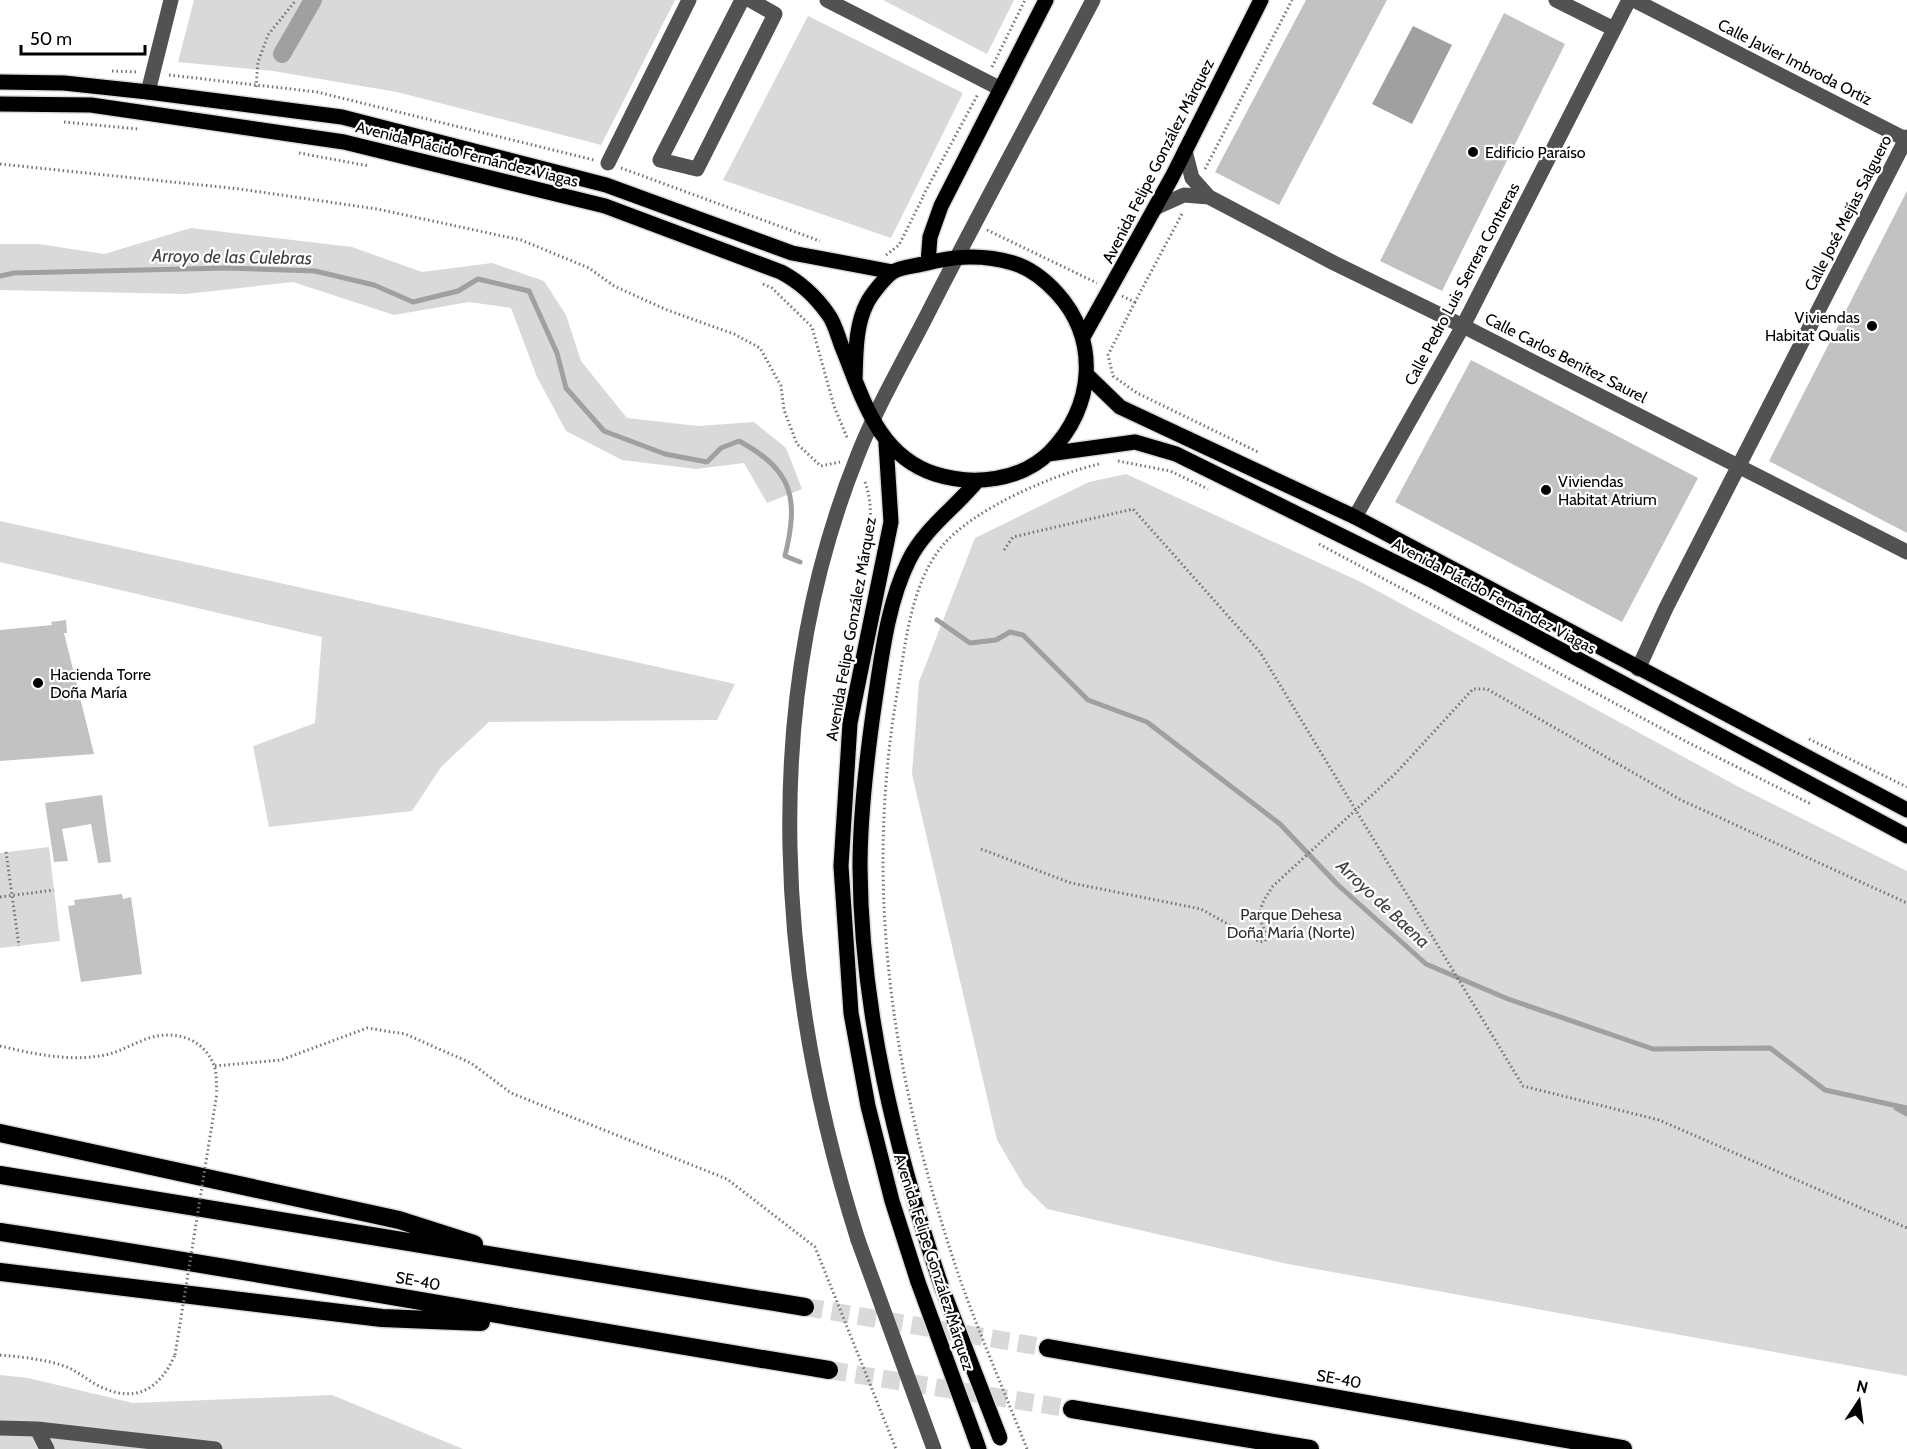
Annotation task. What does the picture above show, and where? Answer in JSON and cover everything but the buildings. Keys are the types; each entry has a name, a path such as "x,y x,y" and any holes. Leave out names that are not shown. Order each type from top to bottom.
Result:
{"highway":[{"path":"0,1133 399,1220 536,1264"},
{"path":"0,1175 805,1306"},
{"name":"SE-40","path":"0,1232 255,1271 549,1325 829,1370"},
{"path":"0,1272 382,1318 549,1325"},
{"name":"SE-40","path":"1048,1348 1623,1449"},
{"path":"1072,1409 1310,1449"}],"main road":[{"path":"928,263 930,237 941,206 992,85 1046,0"},
{"name":"Avenida Felipe González Márquez","path":"1083,337 1155,208 1261,0"},
{"name":"Avenida Plácido Fernández Viagas","path":"0,82 64,83 342,117 583,179 792,253 893,272"},
{"name":"Avenida Plácido Fernández Viagas","path":"0,104 91,105 344,142 605,206 782,272 799,282 829,315 873,422 886,442"},
{"path":"855,379 857,338 867,303 893,272 957,257 981,256 1015,263 1045,280 1069,306 1083,337 1088,376 1082,405 1073,423 1048,454 1022,471 977,481 935,474 911,461 886,442"},
{"name":"Avenida Plácido Fernández Viagas","path":"1088,376 1120,407 1355,517 1907,810"},
{"name":"Avenida Felipe González Márquez","path":"886,442 891,522 850,723 841,866 851,1013 868,1106 892,1202 918,1282 977,1442"},
{"name":"Avenida Plácido Fernández Viagas","path":"1048,454 1135,442 1176,454 1431,580 1907,837"},
{"name":"Avenida Felipe González Márquez","path":"977,481 960,502 929,530 909,558 900,581 884,642 871,727 860,866 863,930 873,1019 888,1105 912,1201 942,1288 1002,1444"}],"street":[{"path":"148,92 171,0"},
{"path":"608,163 689,0"},
{"path":"742,0 660,160 697,169 775,14 757,2"},
{"path":"827,0 992,85"},
{"path":"934,1449 858,1240 842,1190 820,1096 798,967 789,877 790,759 802,660 818,579 856,459 973,223 1093,0"},
{"path":"1556,0 1614,29"},
{"name":"Calle Pedro Luis Serrera Contreras","path":"1355,517 1463,326 1629,0"},
{"name":"Calle Javier Imbroda Ortiz","path":"1634,0 1906,139"},
{"name":"Calle José Mejías Salguero","path":"1638,669 1666,608 1906,139"},
{"name":"Calle Carlos Benítez Saurel","path":"1185,151 1195,190 1334,263 1740,465 1907,552"},
{"path":"1155,208 1170,199 1195,190"},
{"path":"0,1428 37,1429 215,1449"},
{"path":"37,1429 47,1449"}],"path":[{"path":"254,106 258,62 268,35 296,0"},
{"path":"941,206 923,197 992,85 1026,0"},
{"path":"1192,418 1137,393 1113,376 1108,355 1292,0"},
{"path":"54,121 145,130"},
{"path":"294,152 375,167"},
{"path":"0,164 145,177 377,209 521,240 589,268 614,286 667,310 734,334 760,348 781,386 784,410 797,444 821,466 856,459 834,406 813,327 772,288 762,283"},
{"path":"973,223 1135,302"},
{"path":"1116,461 1170,471 1210,490"},
{"path":"1027,1449 962,1284 934,1196 908,1101 893,1018 885,929 883,867 890,730 905,645 919,586 928,566 942,546 969,519 1068,471 1107,463"},
{"path":"1004,550 1013,537 1133,509 1260,652 1523,1086 1659,1120 1907,1228"},
{"path":"1312,540 1685,741 1812,804"},
{"path":"981,849 1071,884 1201,909 1260,942 1265,941 1267,935 1259,920 1262,903 1267,895 1396,773 1473,689 1487,689 1681,800 1907,903"},
{"path":"6,852 19,946"},
{"path":"0,897 54,890"},
{"path":"215,1066 281,1060 367,1028 405,1034 471,1064 511,1093 726,1179 815,1247 896,1449"},
{"path":"0,1046 67,1059 107,1055 148,1038 183,1035 203,1048 215,1066 217,1093 175,1355 166,1375 154,1386 138,1392 120,1394 65,1366 0,1355"}],"green space":[{"path":"194,0 675,0 601,145 397,92 273,71 178,62"},
{"path":"883,0 1014,0 987,54"},
{"path":"808,16 963,93 891,238 723,180"},
{"path":"191,228 352,247 422,272 492,263 544,281 566,315 581,361 627,418 698,426 754,422 786,448 802,489 767,503 744,463 696,469 622,460 566,431 537,377 511,308 469,302 394,315 293,282 186,294 0,290 0,244 39,244 104,254"},
{"name":"Parque Dehesa Doña María (Norte)","path":"1126,474 1363,583 1739,787 1907,871 1907,1376 1288,1264 1047,1209 1024,1186 997,1140 912,774 919,682 975,538 1089,482"},
{"path":"0,521 735,684 717,720 489,722 441,767 412,811 269,827 253,746 315,723 322,637 0,562"},
{"path":"49,847 60,941 0,948 0,853"},
{"path":"0,1375 28,1378 133,1403 332,1395 463,1449 0,1449"}],"shaded area":[{"path":"1413,26 1452,45 1412,124 1372,104"}],"waterway":[{"path":"282,54 313,0"},
{"name":"Arroyo de las Culebras","path":"0,276 14,273 227,268 315,271 374,285 413,302 458,291 478,279 529,291 557,353 566,388 604,431 665,454 707,462 721,448 739,441 771,463 788,488 791,502 785,556 800,562"},
{"name":"Arroyo de Baena","path":"937,620 970,643 996,640 1010,632 1023,635 1088,700 1147,722 1280,824 1338,885 1426,964 1508,999 1653,1049 1770,1048 1825,1090 1907,1108"},
{"path":"1896,1108 1907,1114"}],"tunnel":[{"path":"805,1307 1048,1348"},
{"path":"829,1370 1072,1409"}],"place":[{"name":"Edificio Paraíso","path":"1473,152"},
{"name":"Viviendas Habitat Qualis","path":"1872,326"},
{"name":"Viviendas Habitat Atrium","path":"1546,490"},
{"name":"Hacienda Torre Doña María","path":"38,683"}]}
